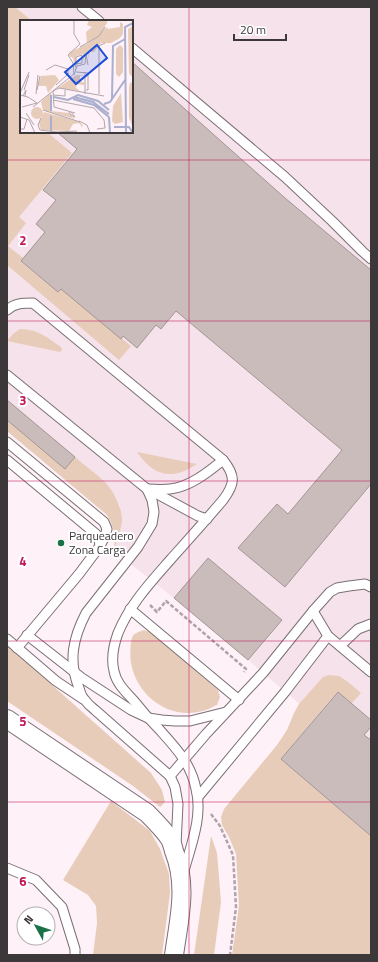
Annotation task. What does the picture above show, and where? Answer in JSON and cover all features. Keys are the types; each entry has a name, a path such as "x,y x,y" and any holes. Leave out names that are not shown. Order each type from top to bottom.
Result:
{"street":[{"path":"7,719 147,814 170,839 180,867 182,878 182,894 174,955"}],"lane":[{"path":"82,7 98,20"},
{"path":"133,49 286,176 371,259"},
{"path":"7,310 21,303 32,303 223,460 229,468 232,476 232,484 229,492 223,500 138,596 130,608 117,634 112,659 114,672 119,684 172,743 191,773 196,788 198,796 198,821 182,878"},
{"path":"7,375 147,489 198,516 207,519"},
{"path":"7,442 104,522 107,529 100,546 79,574 17,648"},
{"path":"7,460 96,534 99,539 100,546"},
{"path":"147,489 172,489 188,484 207,473 223,460"},
{"path":"83,698 74,672 73,649 76,636 86,613 138,547 152,524 154,512 152,500 147,489"},
{"path":"170,776 226,712 263,674 330,592 337,588 365,584 371,587"},
{"path":"130,608 239,700"},
{"path":"313,611 328,636 371,672"},
{"path":"340,646 358,629 371,624"},
{"path":"27,635 74,672 131,710 148,718 190,721 226,712"},
{"path":"198,796 285,692 328,636"},
{"path":"7,639 56,681 83,698 170,776 175,787 178,804 175,853"},
{"path":"7,868 36,880 62,907 75,949 75,955"}],"path":[{"path":"138,596 157,612 166,601 246,669 237,680 248,689"},
{"path":"198,796 220,826 233,855 236,907 230,955"}],"shaded area":[{"path":"7,7 15,7 31,20 20,20 20,133 48,133 72,153 19,217 26,223 8,246 23,258 21,262 58,292 61,289 131,346 119,360 7,265"},
{"path":"9,7 371,7 371,836 281,759 316,718 248,660 282,620 208,558 174,598 114,551 119,536 120,506 107,484 92,502 7,431 7,247 23,133 133,133 133,20 20,20"},
{"path":"20,329 37,332 52,340 61,347 62,350 60,352 7,341"},
{"path":"7,420 65,469 75,457 106,483 117,500 122,515 121,528 114,551 114,532 107,515 7,431"},
{"path":"137,452 197,464 179,473 164,473 156,471 143,460"},
{"path":"144,630 152,633 218,690 220,697 217,705 207,710 193,713 180,712 168,709 158,704 148,696 140,686 130,657 133,636"},
{"path":"7,645 151,773 162,790 165,802 160,807 133,786 7,701"},
{"path":"329,675 339,676 361,693 352,703 337,692 281,759 371,836 371,955 232,955 239,906 236,854 222,825 221,817 224,809 277,745 287,730 299,704 323,677"},
{"path":"111,801 150,831 160,849 169,874 170,893 162,955 93,955 97,923 96,906 88,895 63,880"},
{"path":"211,836 217,853 221,902 214,955 194,955"}],"building":[{"path":"133,63 285,198 371,270 371,484 285,587 238,548 277,504 288,514 342,450 176,311 161,329 156,325 137,348 123,336 121,339 61,289 58,292 21,261 45,232 36,224 56,200 43,190 77,149 58,133 133,133"},
{"path":"7,400 75,457 65,469 7,420"},
{"path":"208,558 282,620 248,660 174,598"},
{"path":"338,692 371,720 371,727 364,735 371,740 371,836 281,759"}],"place":[{"name":"Parqueadero Zona Carga","path":"61,543"}]}
